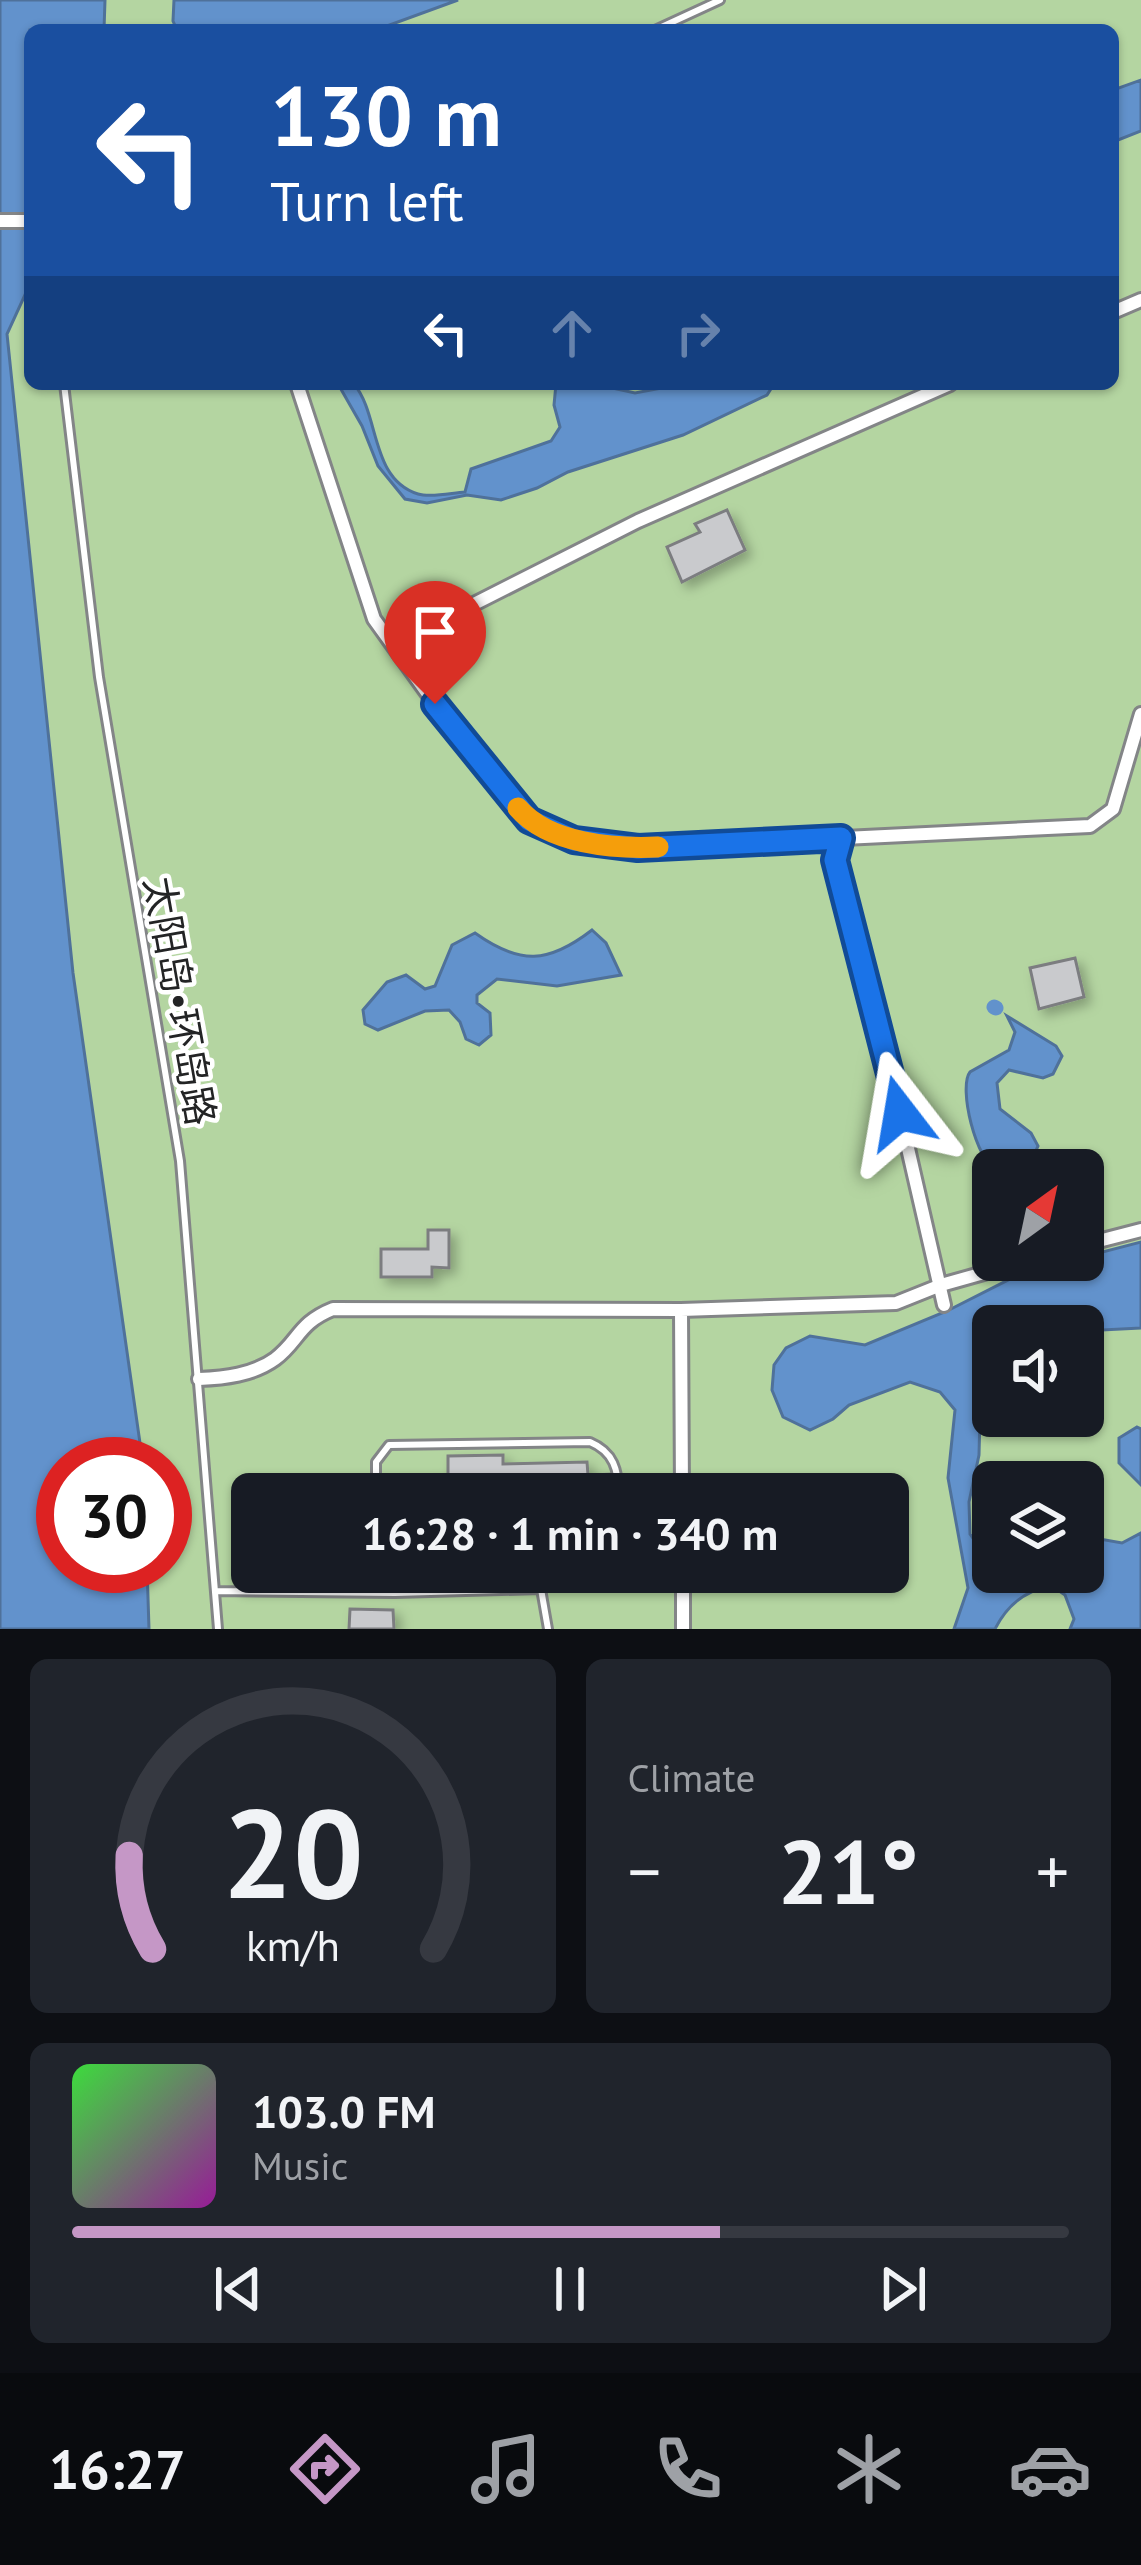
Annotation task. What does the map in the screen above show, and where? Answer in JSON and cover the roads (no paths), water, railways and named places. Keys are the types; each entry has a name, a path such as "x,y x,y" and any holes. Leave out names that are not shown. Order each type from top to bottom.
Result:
{"street":[{"path":"299,390 374,620 464,743 529,820 574,840 638,848 1090,826 1113,808 1141,714"},
{"path":"393,645 638,521 936,390"},
{"path":"841,838 835,860 944,1305"},
{"path":"1104,1240 1141,1230"},
{"path":"199,1379 233,1377 275,1359 310,1318 332,1309 681,1310 896,1303 972,1276"},
{"path":"681,1310 682,1473"},
{"path":"683,1593 683,1629"}],"lane":[{"path":"668,24 719,0"},
{"name":"太阳岛•环岛路","path":"65,390 99,676 180,1160 218,1629"},
{"path":"376,1473 376,1462 389,1445 590,1442 605,1448 618,1473"},
{"path":"215,1591 231,1591"},
{"path":"542,1593 548,1629"}],"water":[{"path":"0,0 105,0 104,24 24,24 24,297 7,334 73,973 139,1437 36,1437 36,1593 148,1593 149,1629 0,1629"},
{"path":"174,0 458,0 392,24 173,21"},
{"path":"1141,80 1141,131 1119,140 1119,88"},
{"path":"341,390 358,390 362,397 391,475 403,486 429,496 465,492 471,469 551,441 560,427 555,390 770,390 683,435 568,472 501,500 467,495 427,503 405,499 378,466"},
{"path":"592,930 606,943 621,975 557,986 497,979 477,995 477,1003 490,1013 491,1035 479,1045 466,1039 449,1010 425,1011 378,1030 365,1024 363,1010 387,982 406,975 425,989 435,986 452,945 475,933 506,951 534,956 561,949"},
{"path":"1007,1016 1056,1046 1062,1056 1053,1074 1043,1078 1009,1070 997,1083 1000,1109 1031,1133 1038,1146 980,1149 968,1107 967,1080 970,1072 1009,1050 1015,1032"},
{"path":"1141,1242 1141,1328 1104,1330 1104,1305 972,1305 972,1437 979,1437 969,1502 972,1593 1030,1593 1005,1613 995,1629 954,1629 968,1588 948,1478 955,1410 940,1392 910,1382 849,1405 810,1430 783,1417 772,1390 774,1365 786,1348 810,1336 865,1345 1006,1281 1104,1281 1104,1252"},
{"path":"1141,1429 1141,1485 1119,1463 1119,1438"},
{"path":"1141,1533 1141,1629 1070,1629 1074,1619 1065,1595 1104,1593 1104,1540 1122,1543"}]}
